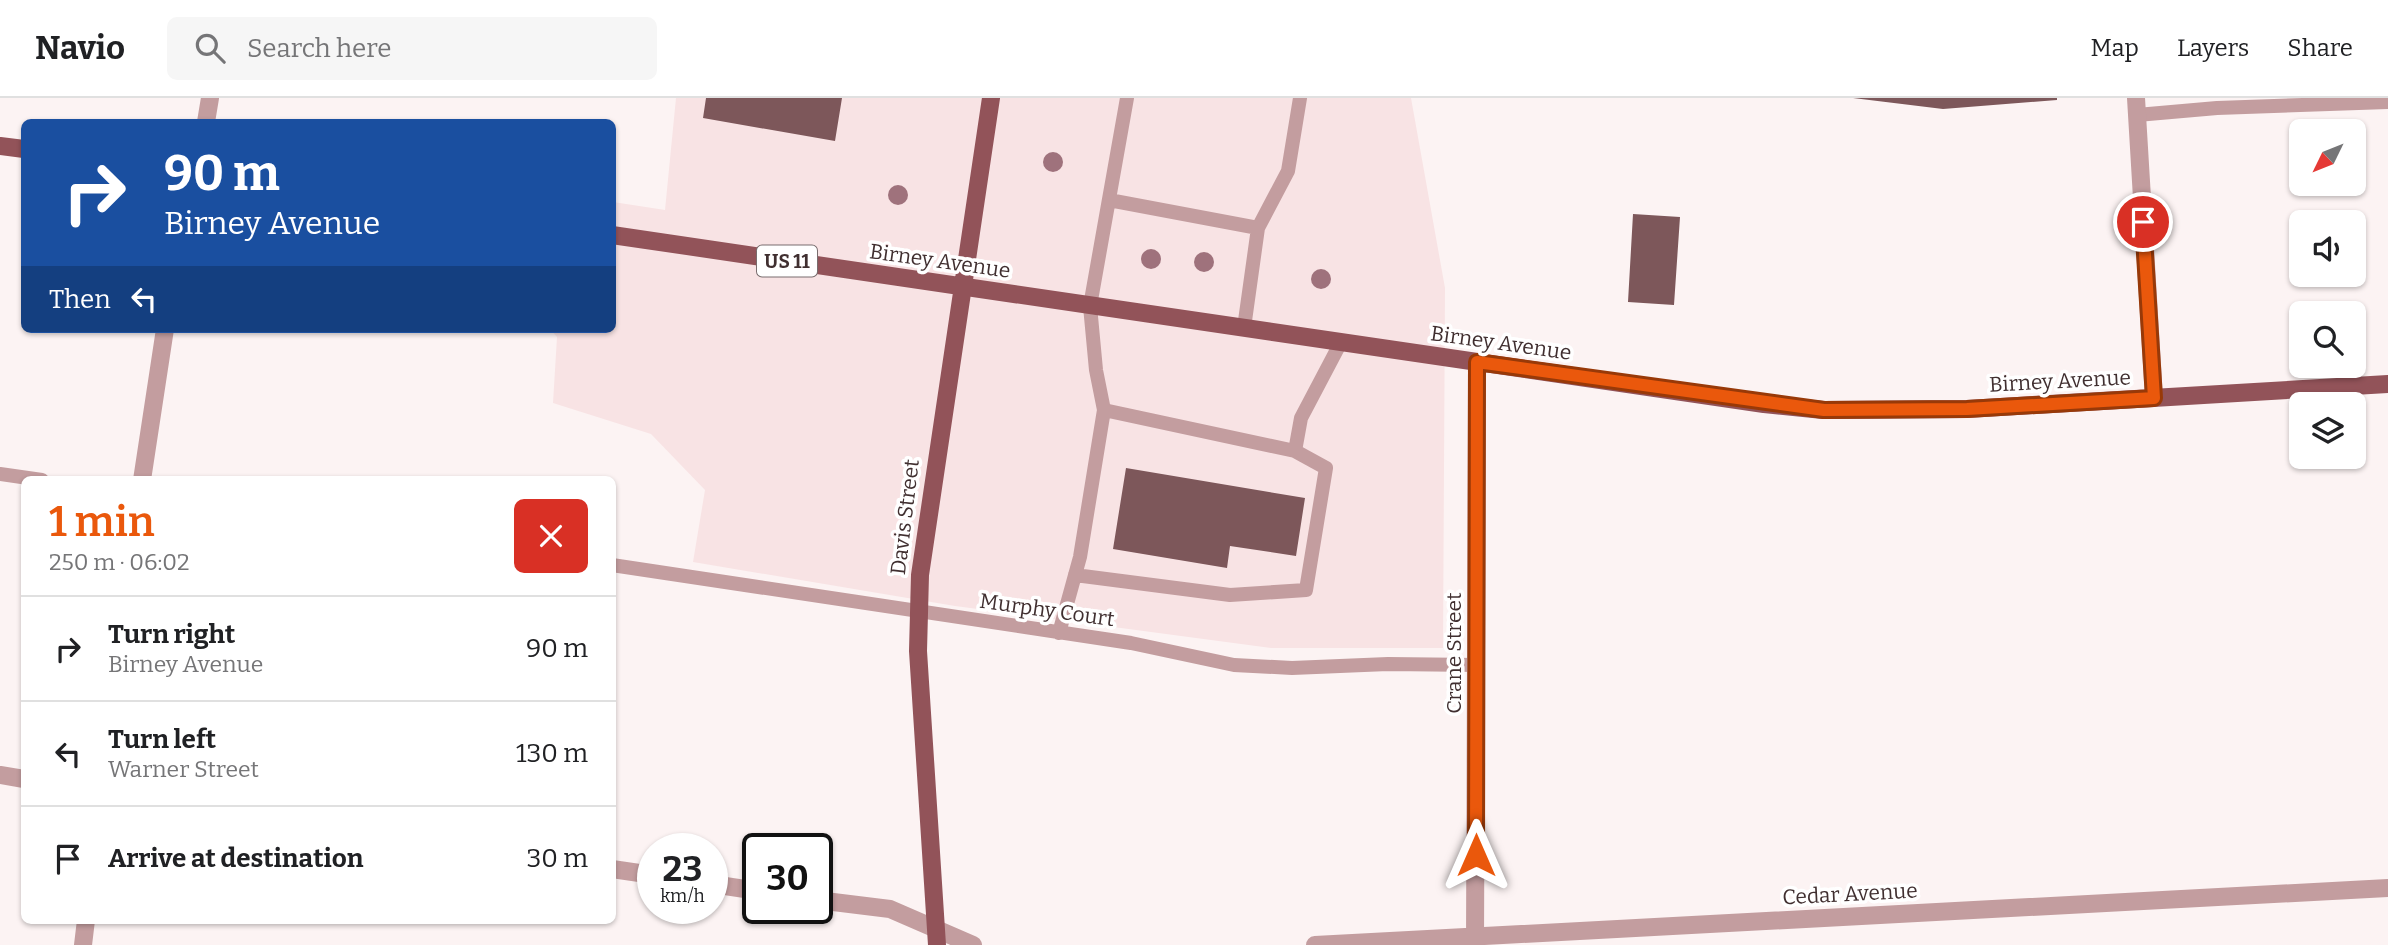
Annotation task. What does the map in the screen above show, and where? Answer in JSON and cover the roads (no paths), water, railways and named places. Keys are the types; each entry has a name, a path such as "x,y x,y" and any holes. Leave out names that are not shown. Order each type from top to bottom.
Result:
{"main road":[{"name":"Davis Street","path":"936,936 918,651 918,612 924,536 991,98"},
{"path":"0,146 21,149"},
{"name":"Birney Avenue","path":"616,236 1824,410 1967,409 2388,384"}],"street":[{"path":"206,119 210,98"},
{"path":"2137,106 2154,398"},
{"path":"143,476 164,333"},
{"name":"Crane Street","path":"1475,941 1477,362"},
{"path":"0,775 21,778"},
{"path":"616,870 637,873"},
{"name":"Cedar Avenue","path":"1315,945 1475,941 2388,888"},
{"path":"833,902 890,909 936,936 974,945"},
{"path":"83,945 86,924"}],"lane":[{"path":"1059,633 1075,575 1104,410 1096,370 1090,306 1127,98"},
{"path":"1244,328 1258,228 1288,171 1300,98"},
{"path":"2137,106 2217,108 2388,102"},
{"path":"1109,200 1258,228"},
{"path":"1294,451 1301,418 1340,342"},
{"path":"1075,575 1230,595 1306,590 1326,468 1294,451 1104,410"},
{"path":"0,474 21,477"},
{"name":"Murphy Court","path":"616,566 1059,633 1261,668 1388,664 1477,665"}]}
